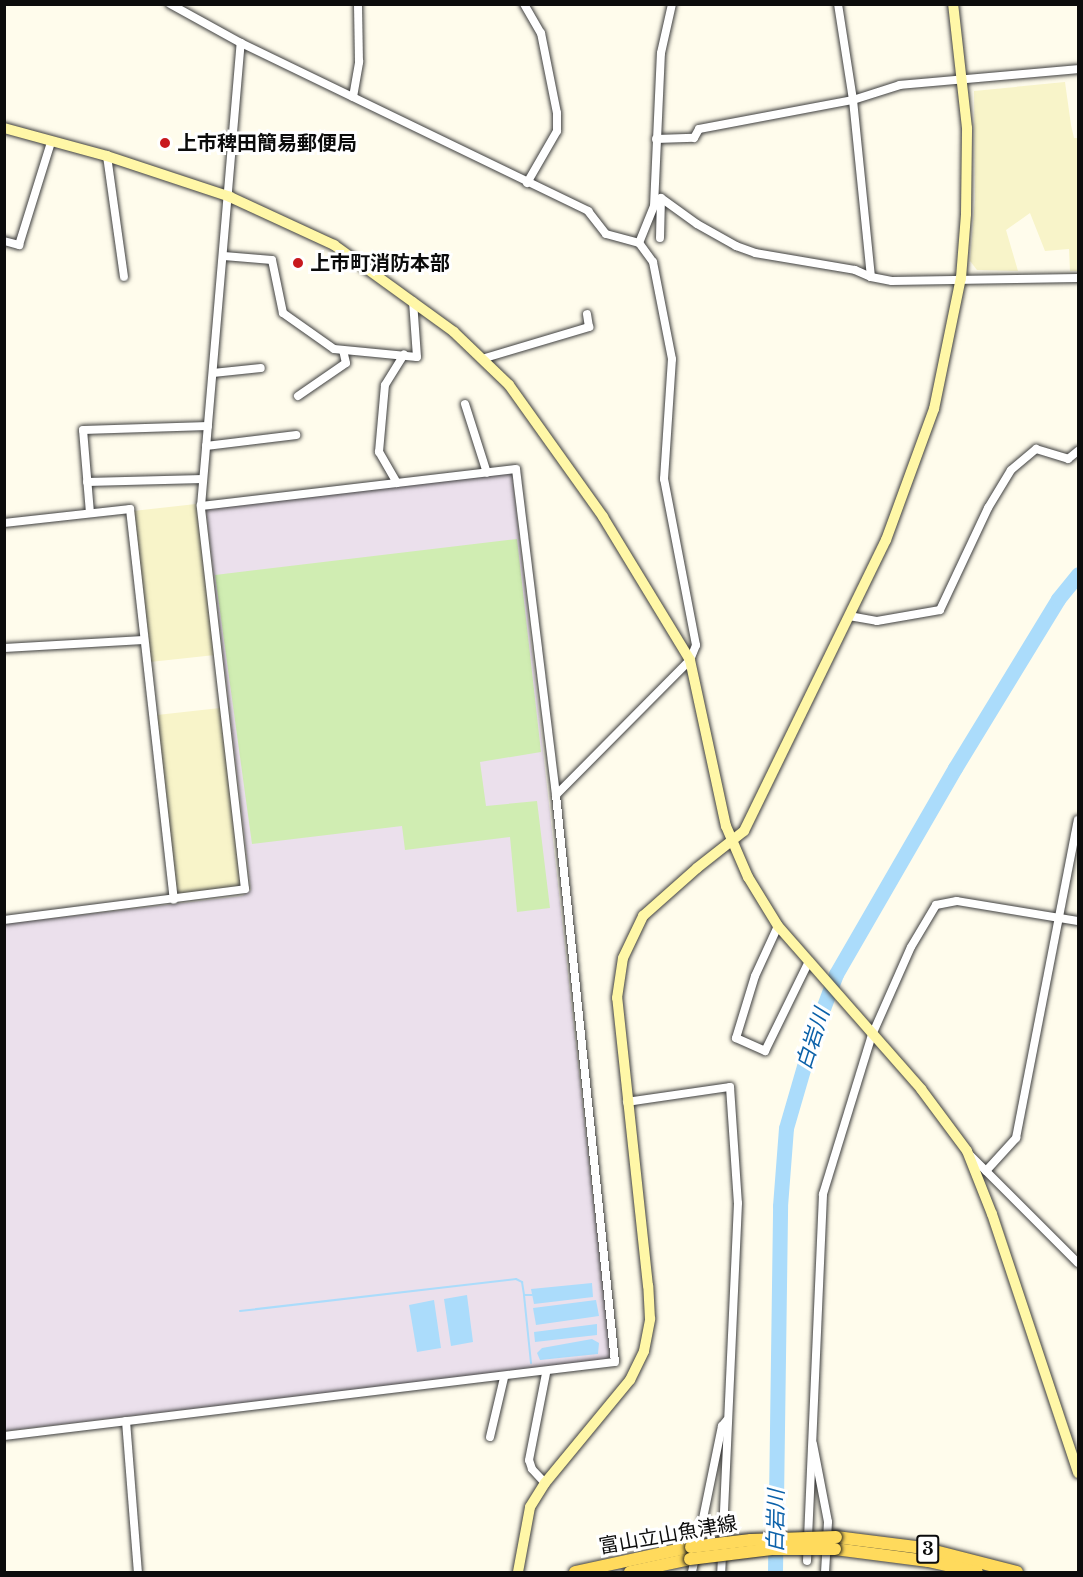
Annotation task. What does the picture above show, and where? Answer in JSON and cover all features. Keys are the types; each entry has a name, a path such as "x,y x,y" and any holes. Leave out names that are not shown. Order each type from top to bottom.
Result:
{"main road":[{"name":"富山立山魚津線","path":"575,1572 691,1553 722,1553 808,1543 836,1543 924,1548 1017,1572"},
{"name":"富山立山魚津線","path":"836,1543 977,1572"},
{"name":"富山立山魚津線","path":"630,1572 691,1553"}],"street":[{"path":"170,4 241,43 588,211 606,234 639,243 653,262 672,359 664,479 696,645 690,660 556,795"},
{"path":"353,97 359,62 358,4"},
{"path":"524,4 541,33 557,113 557,131 527,183"},
{"path":"639,243 654,206 661,53 672,4"},
{"path":"838,4 854,100 871,277"},
{"path":"518,1572 523,1532 530,1507 545,1483 630,1380 644,1351 650,1319 617,998 622,958 643,916 744,831 898,512 931,420 961,278 968,173 964,80 953,4"},
{"path":"4,920 174,900 245,889 201,506 230,197 241,43"},
{"path":"656,140 694,138 699,129 854,100 900,85 1078,69"},
{"path":"4,128 107,156 230,197 334,245 413,300 485,358 553,442 690,660 731,841 778,926 921,1089 967,1151 1078,1263"},
{"path":"4,242 19,246 51,142"},
{"path":"107,156 124,277"},
{"path":"660,238 661,198 697,224 746,250 855,270 871,277 892,281 961,278 1078,278"},
{"path":"224,256 272,260 283,313 334,349 417,357 413,300"},
{"path":"485,358 589,327 587,315"},
{"path":"298,396 346,363 343,350"},
{"path":"398,483 379,452 385,385 404,356"},
{"path":"213,373 261,368"},
{"path":"465,404 487,472"},
{"path":"90,513 83,430 208,426"},
{"path":"206,446 296,435"},
{"path":"849,616 877,621 940,610 988,508 1011,470 1036,449 1068,459 1078,451"},
{"path":"4,1436 546,1373 615,1362 556,795 516,469 201,506"},
{"path":"87,482 203,479"},
{"path":"4,523 130,509 174,900"},
{"path":"4,648 144,640"},
{"path":"986,1171 1016,1138 1078,820"},
{"path":"808,1543 823,1194 872,1035 911,947 936,905 957,901 1078,921"},
{"path":"778,926 755,976 736,1038 765,1051 809,962"},
{"path":"627,1102 730,1087 738,1203 722,1553"},
{"path":"967,1151 1078,1473"},
{"path":"545,1483 531,1470 529,1460 546,1373"},
{"path":"490,1437 504,1378"},
{"path":"692,1572 717,1448 727,1420"},
{"path":"126,1421 131,1475 129,1490 138,1572"},
{"path":"811,1436 820,1463 828,1522 825,1572"}],"shaded area":[{"path":"1065,82 1074,138 1078,138 1078,271 1070,271 1069,249 1045,251 1030,213 1006,230 1018,271 977,270 970,261 975,199 974,91"},
{"path":"512,473 611,1359 5,1431 4,924 242,896 251,890 206,509"},
{"path":"196,504 215,655 150,662 133,511"},
{"path":"220,708 241,888 177,897 157,715"}],"green space":[{"path":"517,539 541,752 480,762 486,806 537,801 550,908 517,912 510,837 405,850 402,826 252,844 215,575"}],"water":[{"path":"592,1283 593,1297 534,1304 531,1289"},
{"path":"467,1295 473,1342 451,1346 444,1299"},
{"path":"434,1300 441,1348 417,1352 409,1305"},
{"path":"596,1300 599,1316 536,1325 533,1308"},
{"path":"597,1324 597,1335 535,1342 534,1332"},
{"path":"592,1339 599,1343 598,1354 540,1360 537,1353 542,1348"}],"waterway":[{"name":"白岩川","path":"775,1572 780,1206 786,1128 813,1035 836,974 955,768 1058,599 1078,574"},
{"path":"240,1311 516,1279 522,1282 524,1295"},
{"path":"531,1363 524,1295 532,1295"}],"place":[{"name":"上市稗田簡易郵便局","path":"165,143"},
{"name":"上市町消防本部","path":"298,263"}]}
